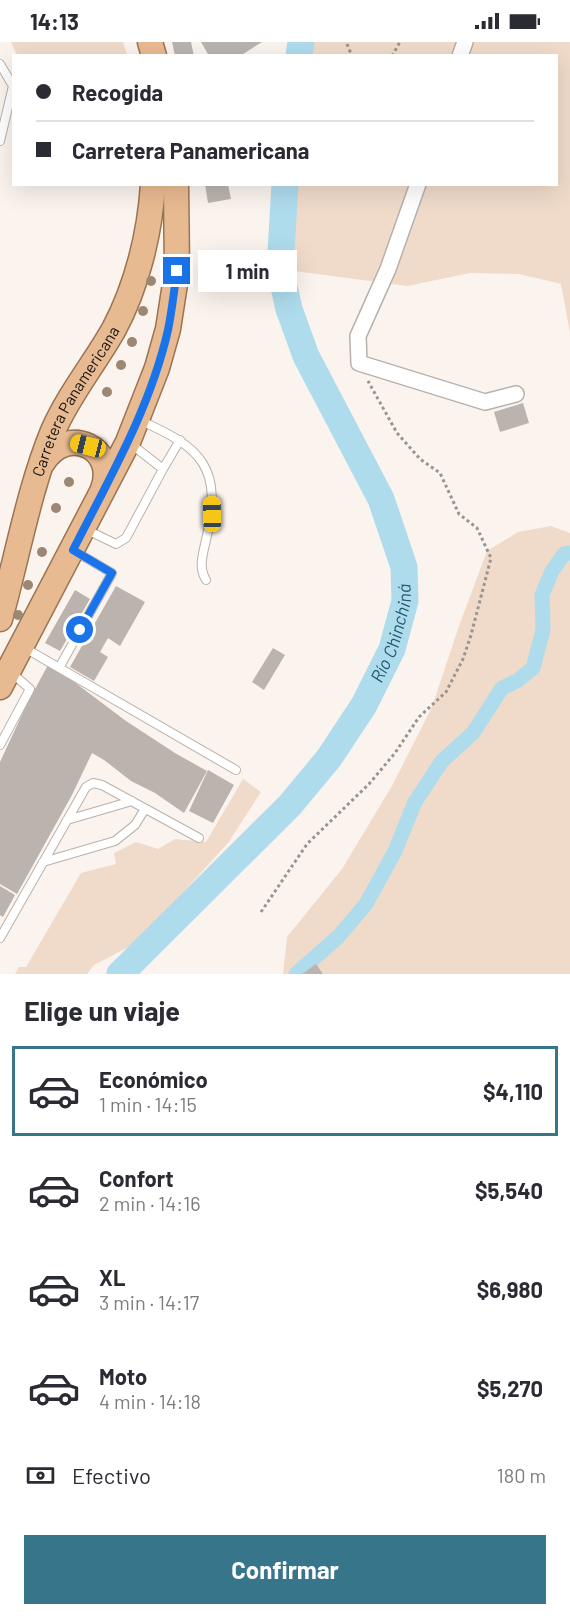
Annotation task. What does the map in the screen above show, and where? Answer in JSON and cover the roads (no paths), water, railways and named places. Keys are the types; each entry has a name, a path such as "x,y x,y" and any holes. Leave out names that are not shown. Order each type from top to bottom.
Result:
{"highway":[{"name":"Carretera Panamericana","path":"0,619 13,565 53,431 64,408 115,327 132,287 144,244 153,186"},
{"path":"100,494 138,419 157,368 168,329 177,271 176,186"},
{"path":"4,679 73,550 106,481 105,467 99,454 88,446 75,442 61,444 50,452 42,464"}],"street":[{"path":"417,186 388,269 358,336 359,363 485,402 516,394"}],"lane":[{"path":"0,64 12,84"},
{"path":"0,141 12,90"},
{"path":"138,419 180,440 194,451 205,468 210,483 212,514 201,566 206,580"},
{"path":"84,528 116,544 126,538 180,440"},
{"path":"128,442 163,469"},
{"path":"59,668 112,573 73,550"},
{"path":"22,646 236,770"},
{"path":"0,745 30,688 4,679"},
{"path":"1,933 86,787 93,783 102,785 199,838"},
{"path":"67,820 132,801"},
{"path":"43,862 115,841 135,825 145,809"}],"waterway":[{"name":"Río Chinchiná","path":"299,54 301,42"},
{"name":"Río Chinchiná","path":"120,974 290,805 329,758 364,705 392,649 405,601 404,567 381,499 306,356 289,309 280,269 285,186"},
{"path":"296,974 338,937 366,904 395,851 415,802 442,761 473,733 502,688 517,681 533,668 543,630 542,595 552,571 564,554 570,553"}]}
